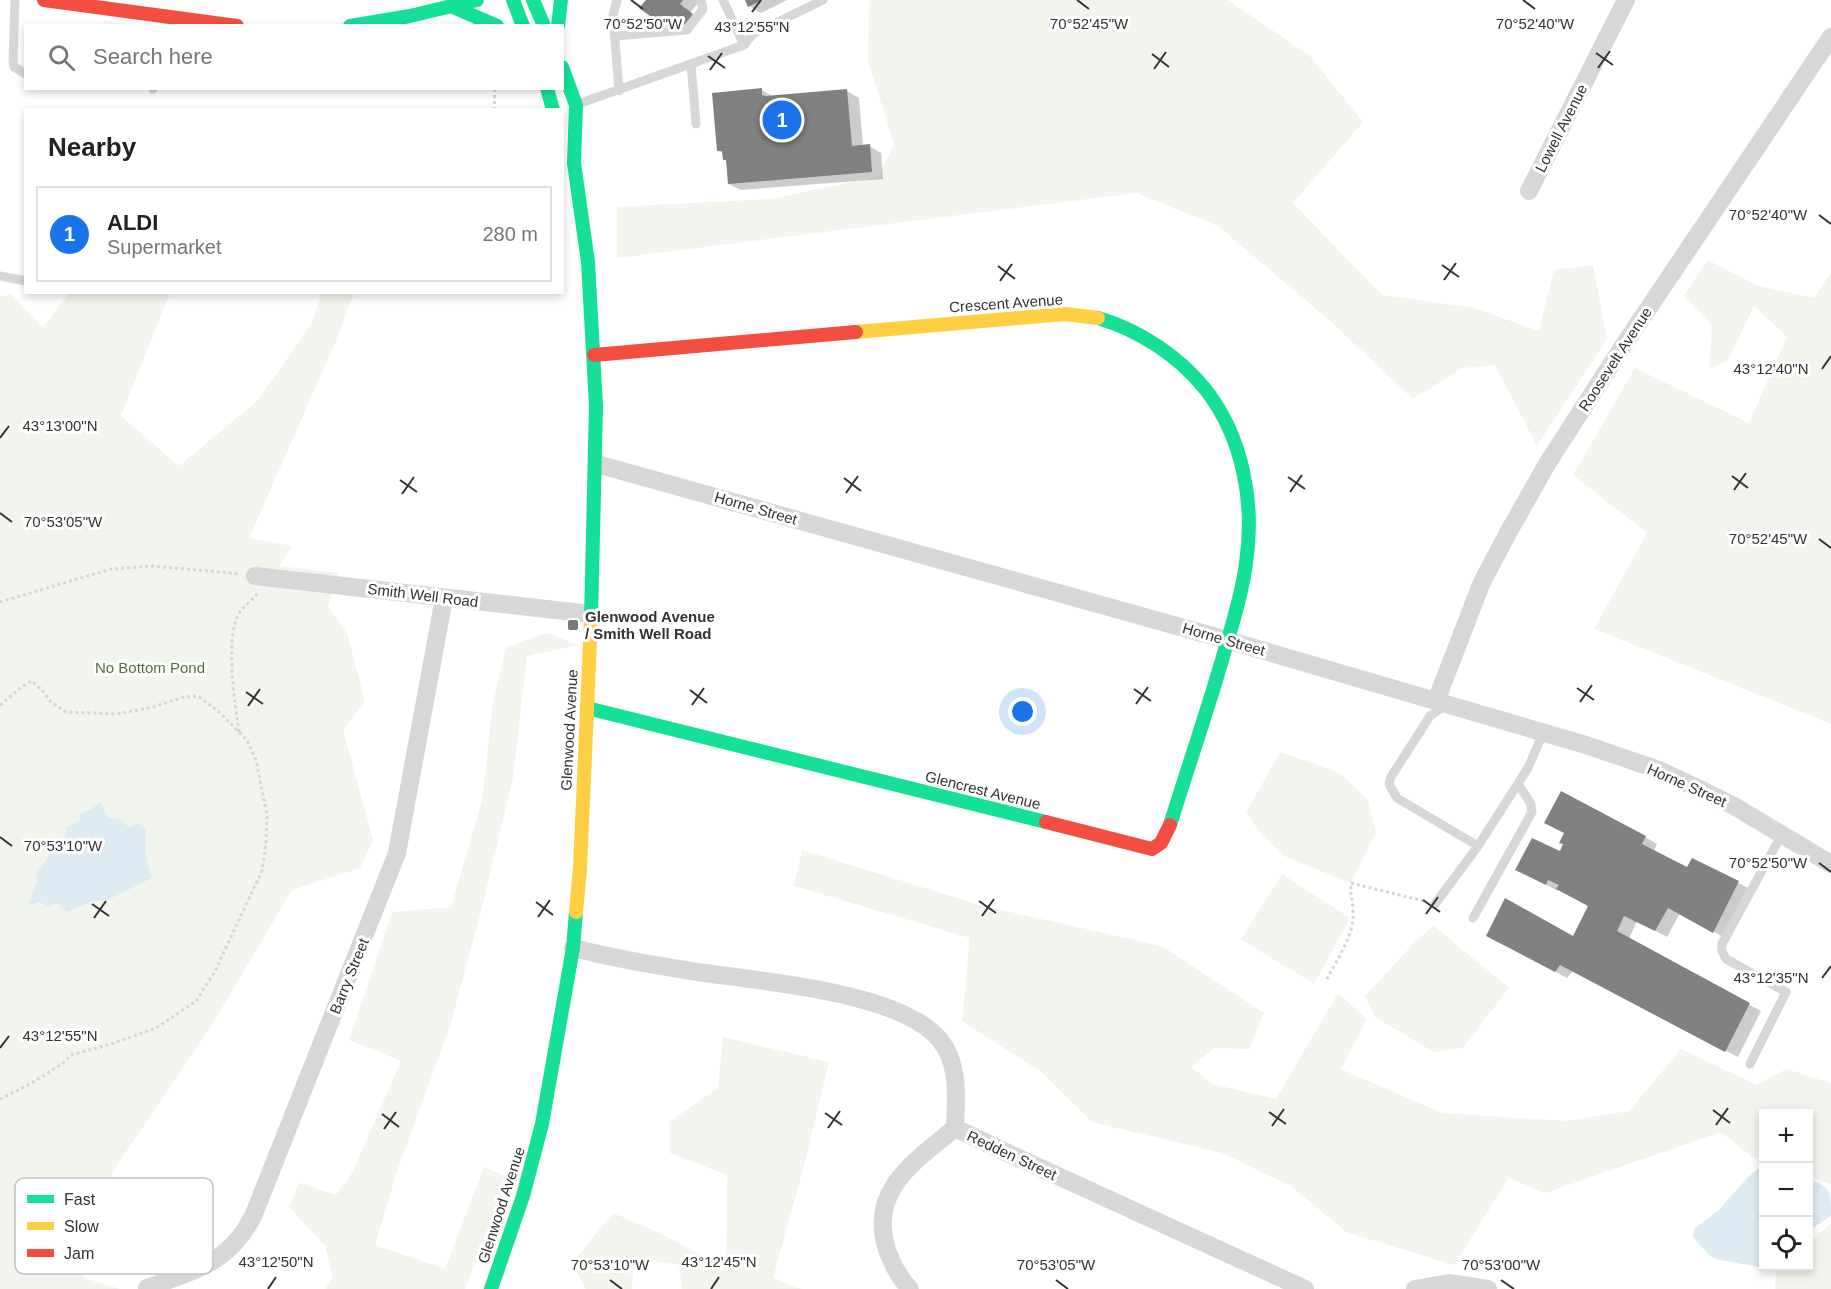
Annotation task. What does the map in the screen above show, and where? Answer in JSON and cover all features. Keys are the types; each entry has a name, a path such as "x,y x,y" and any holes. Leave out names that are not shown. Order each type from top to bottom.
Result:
{"street":[{"path":"44,0 136,19 206,24"},
{"path":"362,24 410,16 477,0"},
{"path":"513,0 522,24"},
{"path":"532,0 543,24"},
{"path":"558,24 561,0"},
{"name":"Lowell Avenue","path":"1529,191 1626,0"},
{"path":"451,6 492,24"},
{"name":"Roosevelt Avenue","path":"1442,702 1482,582 1547,464 1623,345 1831,37"},
{"name":"Glenwood Avenue","path":"491,1289 523,1196 542,1124 573,948 580,868 597,464 594,355 588,262 574,163 576,105 564,72"},
{"path":"547,90 552,108"},
{"name":"Glenwood Avenue","path":"564,141 574,163"},
{"name":"Crescent Avenue","path":"594,355 1065,314 1099,319 1136,334 1170,353 1198,378 1221,409 1236,443 1246,479 1249,512 1248,548 1227,640"},
{"name":"Horne Street","path":"597,464 1227,640 1586,745 1680,779 1734,806 1831,864"},
{"name":"Smith Well Road","path":"255,576 591,614"},
{"name":"Barry Street","path":"213,1261 233,1247 245,1232 254,1214 397,853 444,598"},
{"name":"Glencrest Avenue","path":"587,708 1152,849 1161,843 1168,831 1227,640"},
{"name":"Redden Street","path":"573,948 682,970 864,999 898,1011 929,1029 941,1042 950,1057 957,1095 955,1128 1305,1289"},
{"path":"910,1289 890,1261 882,1220 885,1202 893,1186 905,1171 955,1128"},
{"name":"Barry Street","path":"147,1288 183,1274"},
{"path":"1414,1289 1449,1283 1488,1289"}],"lane":[{"path":"15,0 13,61 14,67 24,73"},
{"path":"410,16 425,0"},
{"path":"617,0 614,15 619,91"},
{"path":"615,36 687,30 703,9 701,0"},
{"path":"723,0 744,45"},
{"path":"564,110 744,45 753,34 823,0"},
{"path":"14,38 24,39"},
{"path":"691,64 696,124"},
{"path":"0,276 24,281"},
{"path":"1442,702 1430,716 1391,777 1389,784 1397,798 1478,846"},
{"path":"1435,904 1478,846 1518,784 1528,768 1543,733"},
{"path":"1473,918 1532,812 1531,804 1518,784"},
{"path":"1750,1064 1786,992 1726,958 1722,951 1722,944 1782,834"}],"path":[{"path":"494,108 495,90"},
{"path":"0,602 111,569 153,566 255,576"},
{"path":"239,733 231,653 235,624 240,613 273,578"},
{"path":"0,705 32,681 51,702 66,712 116,714 153,707 184,697 198,696 219,712 247,740 256,760 260,790 267,814 262,871 214,973 196,1001 156,1028 71,1055 62,1064 30,1084 0,1099"},
{"path":"1327,979 1351,930 1354,913 1350,896 1351,883 1435,904"}],"green space":[{"path":"869,0 1228,0 1309,55 1363,122 1293,203 1382,295 1474,308 1539,331 1554,270 1593,265 1607,339 1537,446 1495,365 1462,368 1413,399 1329,320 1218,226 1136,193 617,258 617,207 770,199 878,177 894,144 868,61"},
{"path":"1708,260 1758,286 1814,298 1831,273 1831,724 1594,629 1647,533 1573,475 1635,368 1749,423 1787,337 1754,306 1727,362 1709,368 1712,325 1683,296"},
{"name":"No Bottom Pond","path":"11,294 43,327 68,294 170,294 121,416 179,466 258,400 312,323 322,294 354,294 333,348 249,538 292,546 279,566 339,573 328,607 347,633 365,701 343,730 373,840 360,868 292,890 210,1028 110,1178 15,1178 15,1274 83,1274 84,1278 120,1289 0,1289 0,297","holes":["99,802 108,818 118,818 129,827 146,830 146,858 152,878 108,900 91,902 67,912 57,903 29,905 37,872 43,868 74,822 81,820 80,813 91,809"]},
{"path":"547,633 579,645 527,656 513,778 481,911 450,1026 397,1171 375,1245 445,1269 484,1167 508,1177 465,1289 325,1289 333,1277 325,1246 289,1207 299,1183 336,1195 352,1173 401,1061 349,1040 392,912 451,907 482,801 493,702 506,647"},
{"path":"1280,752 1340,773 1368,800 1376,832 1351,883 1284,856 1262,835 1246,813"},
{"path":"802,850 983,906 1162,946 1264,1013 1249,1049 1214,1048 1191,1067 1213,1084 1276,1099 1338,993 1367,1019 1341,1069 1442,1113 1567,1121 1629,1111 1681,1049 1757,1085 1786,1069 1831,1083 1831,1184 1813,1177 1813,1109 1759,1109 1759,1159 1752,1157 1721,1132 1545,1193 1509,1178 1454,1265 1346,1232 1291,1186 1222,1153 1092,1122 1041,1072 962,1021 970,938 794,886"},
{"path":"1282,874 1350,918 1314,984 1241,939"},
{"path":"1434,926 1509,988 1463,1048 1434,1052 1375,1017 1365,996 1417,940"},
{"path":"723,1037 829,1062 804,1166 773,1278 802,1289 682,1289 679,1265 634,1258 632,1289 586,1289 572,1263 613,1213 660,1233 726,1268 727,1175 670,1153 669,1122 718,1088"},
{"path":"1831,1223 1831,1289 1775,1289 1776,1273 1778,1271 1813,1271 1813,1239"}],"shaded area":[{"path":"100,802 108,818 118,818 129,827 138,823 146,830 146,858 152,878 108,900 91,902 67,912 57,903 48,906 40,903 29,905 37,872 53,851 52,843 58,843 65,836 67,827 80,820 80,813"},
{"path":"1759,1168 1759,1267 1710,1256 1693,1237 1694,1229 1719,1210"},
{"path":"1813,1181 1826,1188 1831,1201 1831,1216 1813,1227"}],"building":[{"path":"646,0 683,0 680,4 693,14 684,25 671,16 664,26 639,8"},
{"path":"745,0 762,0 748,7"},
{"path":"762,88 762,95 766,96 847,89 852,146 870,144 872,172 728,184 726,160 723,160 722,151 717,151 712,93"},
{"path":"1561,791 1646,836 1642,844 1687,867 1692,858 1739,881 1713,933 1668,908 1655,931 1624,916 1617,931 1750,1003 1725,1052 1560,965 1555,972 1486,936 1505,898 1573,936 1588,906 1556,889 1559,885 1548,880 1546,885 1515,870 1532,838 1560,851 1563,844 1559,843 1564,833 1544,823"}],"traffic: fast":[{"path":"362,24 410,16 477,0"},
{"path":"513,0 522,24"},
{"path":"533,0 543,24"},
{"path":"558,24 561,0"},
{"path":"451,6 492,24"},
{"path":"564,72 576,105 574,163 588,262 596,406 591,619"},
{"path":"548,90 552,108"},
{"path":"1098,318 1143,337 1171,355 1206,390 1229,429 1237,450 1247,495 1248,540 1239,599 1216,681 1170,825"},
{"path":"587,708 1046,822"},
{"path":"491,1289 523,1196 542,1124 573,948 576,912"}],"traffic: slow":[{"path":"856,332 1065,314 1098,318"},
{"path":"576,912 591,619"}],"traffic: jam":[{"path":"44,0 222,24"},
{"path":"594,355 856,332"},
{"path":"1046,822 1152,849 1161,843 1170,825"}],"place":[{"name":"ALDI","path":"782,120"},
{"name":"Glenwood Avenue / Smith Well Road","path":"573,625"}]}
